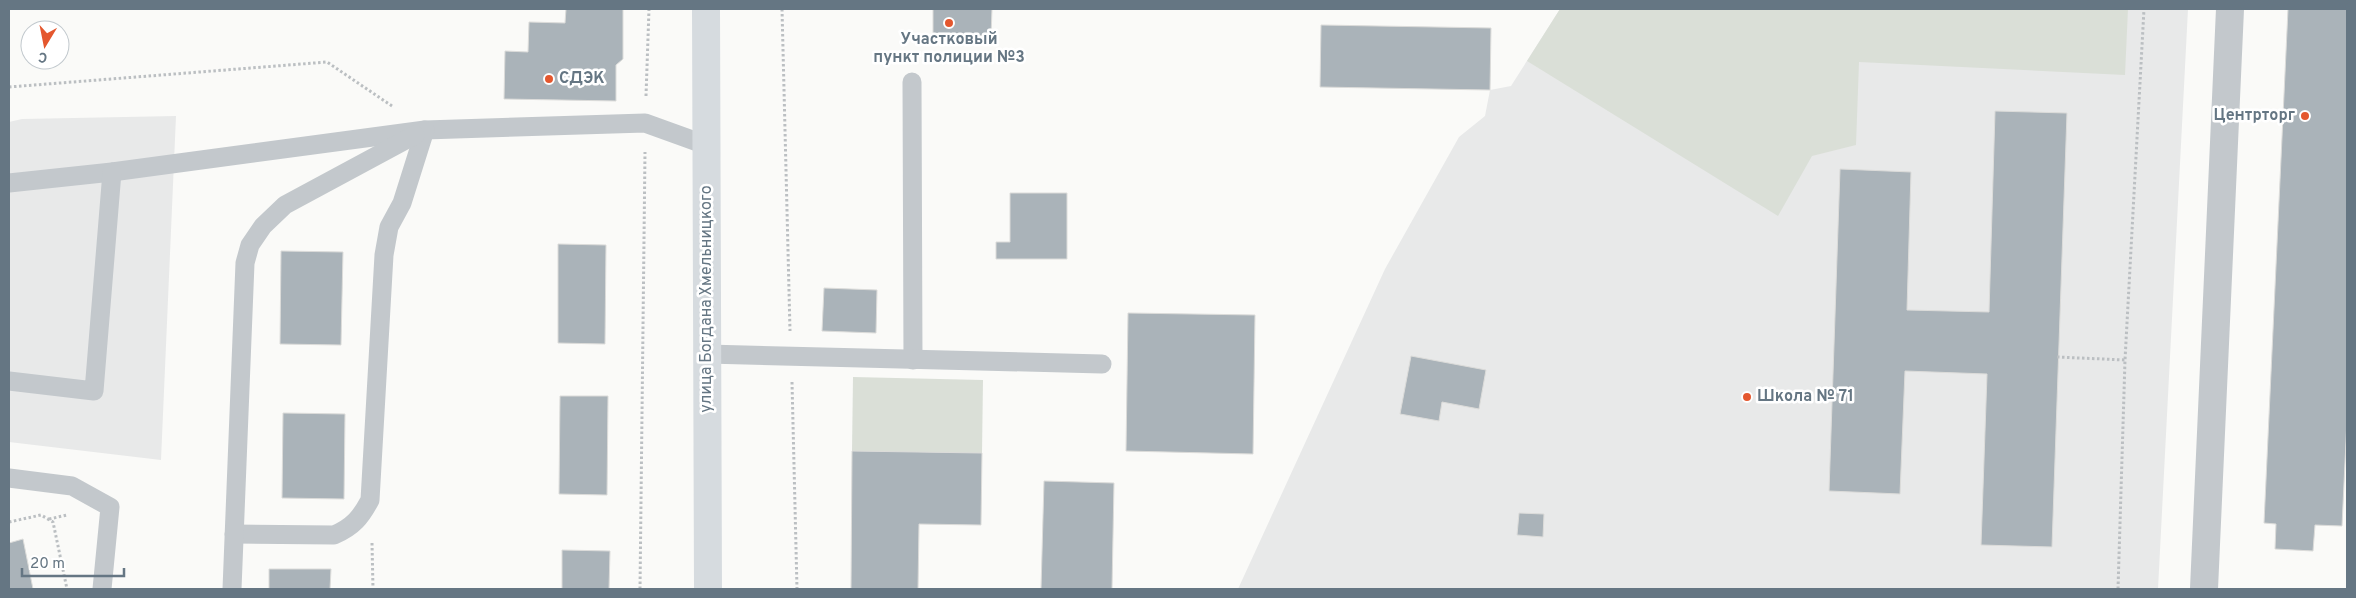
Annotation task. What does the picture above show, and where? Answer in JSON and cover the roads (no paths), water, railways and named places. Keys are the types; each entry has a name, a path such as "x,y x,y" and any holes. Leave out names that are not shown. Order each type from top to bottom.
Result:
{"main road":[{"name":"улица Богдана Хмельницкого","path":"706,9 708,589"}],"street":[{"path":"2204,589 2230,9"}],"lane":[{"path":"912,82 913,360"},
{"path":"9,183 112,172 424,130 645,123 706,145"},
{"path":"232,589 245,263 250,245 263,226 285,205 424,130"},
{"path":"234,534 334,535 349,529 362,516 370,500 384,254 389,227 402,203 424,130"},
{"path":"9,381 94,391 112,172"},
{"path":"707,354 1102,364"},
{"path":"9,478 72,486 110,507 102,589"}],"place":[{"name":"Участковый пункт полиции №3","path":"949,23"},
{"name":"СДЭК","path":"549,79"},
{"name":"Центрторг","path":"2305,116"},
{"name":"Школа № 71","path":"1747,397"}]}
